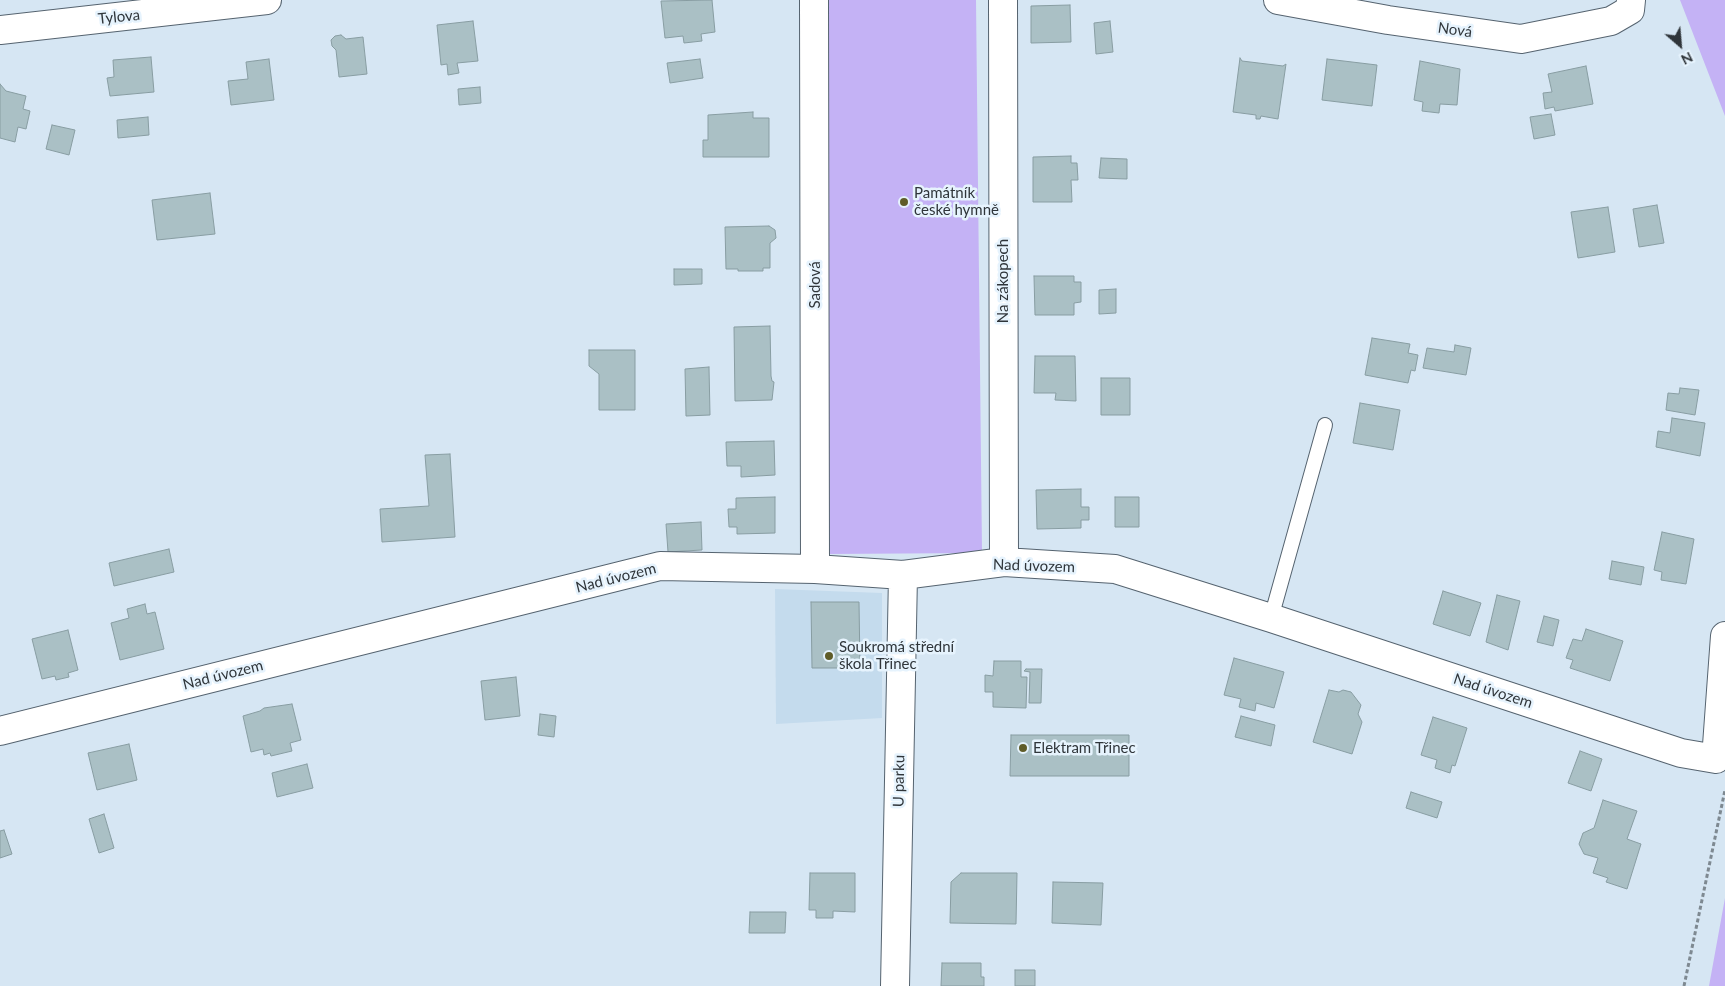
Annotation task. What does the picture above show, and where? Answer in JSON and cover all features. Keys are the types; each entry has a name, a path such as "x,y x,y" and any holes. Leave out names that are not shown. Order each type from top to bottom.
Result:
{"street":[{"name":"Tylova","path":"0,30 267,0"},
{"name":"Sadová","path":"814,0 815,569"},
{"name":"Na zákopech","path":"1003,0 1004,562"},
{"name":"Nová","path":"1278,0 1388,20 1521,39 1611,21 1631,5"},
{"name":"Nad úvozem","path":"0,731 660,566 815,569 903,575 1004,562 1115,570 1271,618 1681,753 1716,759 1725,636"},
{"name":"U parku","path":"895,986 903,575"}],"lane":[{"path":"1271,618 1325,425"}],"path":[{"path":"1684,986 1725,790"}],"shaded area":[{"path":"820,0 976,0 982,553 826,554"},
{"path":"1680,0 1725,0 1725,116"},
{"name":"Soukromá střední škola Třinec","path":"775,589 882,593 882,718 776,724"},
{"path":"1725,898 1725,986 1709,986"}],"building":[{"path":"712,0 715,32 701,34 702,41 684,43 683,36 665,38 661,1"},
{"path":"1070,5 1071,42 1031,43 1031,6"},
{"path":"473,21 478,61 457,63 459,73 448,75 447,64 441,65 437,25"},
{"path":"1110,21 1113,52 1096,54 1094,23"},
{"path":"341,35 346,39 363,37 367,74 339,77 336,50 332,46 331,40 335,36"},
{"path":"151,57 154,92 110,96 107,78 114,77 113,60"},
{"path":"1240,58 1242,61 1283,66 1286,64 1278,119 1261,116 1260,119 1256,119 1256,115 1233,112"},
{"path":"269,59 274,100 231,105 228,81 248,79 246,62"},
{"path":"700,59 703,78 670,83 667,63"},
{"path":"1327,59 1377,65 1372,106 1322,100"},
{"path":"1420,61 1460,69 1457,105 1440,104 1439,113 1422,111 1423,102 1414,100"},
{"path":"1586,66 1593,104 1555,111 1554,107 1545,109 1543,93 1552,92 1548,74"},
{"path":"0,84 6,91 26,96 23,109 30,111 26,129 18,127 15,142 0,138"},
{"path":"480,87 481,103 459,105 458,89"},
{"path":"753,112 753,118 769,118 769,157 703,157 703,140 708,140 708,115"},
{"path":"1551,114 1555,135 1534,139 1530,117"},
{"path":"148,117 149,135 118,138 117,120"},
{"path":"52,125 75,130 69,155 46,149"},
{"path":"1071,156 1071,163 1077,163 1078,180 1071,180 1072,202 1033,202 1033,157"},
{"path":"1101,158 1127,159 1127,179 1099,178"},
{"path":"210,193 215,234 157,240 152,200"},
{"path":"1657,205 1664,243 1639,247 1633,209"},
{"path":"1608,207 1615,252 1578,258 1571,212"},
{"path":"769,226 775,230 776,238 770,243 770,268 763,268 763,271 726,269 725,227"},
{"path":"674,269 702,269 702,284 674,285"},
{"path":"1034,276 1074,276 1074,282 1081,282 1081,302 1074,303 1074,315 1035,315"},
{"path":"1116,289 1116,313 1099,314 1099,290"},
{"path":"770,326 771,376 774,382 772,400 735,401 734,327"},
{"path":"1372,338 1410,344 1408,353 1418,355 1415,371 1411,370 1408,383 1365,375"},
{"path":"1455,345 1471,348 1466,375 1423,368 1427,348 1454,352"},
{"path":"589,350 635,350 635,410 599,410 599,374 589,366"},
{"path":"1035,356 1075,356 1076,401 1055,400 1056,393 1034,393"},
{"path":"709,367 710,415 686,416 685,369"},
{"path":"1101,378 1130,378 1130,415 1101,415"},
{"path":"1680,388 1699,390 1695,415 1666,410 1668,393 1679,394"},
{"path":"1360,403 1400,410 1393,450 1353,443"},
{"path":"1672,418 1705,423 1700,456 1656,447 1658,431 1670,433"},
{"path":"774,441 775,475 741,477 741,466 727,466 726,442"},
{"path":"450,454 455,537 382,542 380,509 429,506 425,455"},
{"path":"1081,489 1081,507 1089,507 1089,520 1081,520 1081,528 1037,529 1036,490"},
{"path":"775,497 775,533 737,534 737,527 729,527 728,509 736,509 736,498"},
{"path":"1115,497 1139,497 1139,527 1115,527"},
{"path":"701,522 702,550 668,552 666,524"},
{"path":"1662,532 1694,539 1686,584 1661,580 1662,572 1654,570"},
{"path":"169,549 174,572 114,586 109,563"},
{"path":"1612,561 1644,567 1641,585 1609,579"},
{"path":"1443,591 1481,603 1470,636 1433,624"},
{"path":"1497,595 1520,601 1508,650 1486,642"},
{"path":"811,602 859,602 860,668 812,668"},
{"path":"145,604 147,614 155,612 164,649 120,660 111,623 129,618 127,609"},
{"path":"1544,616 1559,620 1553,646 1537,642"},
{"path":"1586,629 1623,641 1610,681 1570,668 1573,660 1566,658 1573,639 1582,641"},
{"path":"68,630 78,670 68,673 69,677 56,680 55,676 42,679 32,639"},
{"path":"1234,658 1284,672 1274,708 1256,703 1255,711 1239,707 1241,699 1224,695"},
{"path":"994,661 1021,661 1021,677 1027,677 1026,708 993,707 993,692 985,692 985,675 993,676"},
{"path":"1026,669 1042,669 1041,703 1029,703 1030,672 1024,671"},
{"path":"516,677 520,716 485,720 481,681"},
{"path":"1329,690 1351,692 1361,705 1358,714 1362,722 1352,754 1313,742"},
{"path":"292,704 301,740 290,743 292,751 271,756 270,753 264,755 263,749 251,752 243,716 264,708"},
{"path":"540,714 556,716 554,737 538,735"},
{"path":"1241,716 1275,725 1271,746 1235,737"},
{"path":"1433,717 1467,728 1455,766 1452,765 1450,773 1435,768 1437,760 1421,755"},
{"path":"1011,735 1129,735 1129,776 1010,776"},
{"path":"129,744 137,780 97,790 88,753"},
{"path":"1580,751 1602,759 1591,791 1568,783"},
{"path":"307,764 313,788 277,797 272,773"},
{"path":"1411,792 1442,802 1437,818 1406,808"},
{"path":"1603,800 1637,811 1627,839 1641,844 1627,889 1606,882 1608,878 1593,873 1598,858 1584,854 1579,844 1583,833 1594,828"},
{"path":"104,814 114,848 99,853 89,819"},
{"path":"4,830 12,854 0,858 0,831"},
{"path":"810,873 855,873 855,912 833,911 833,918 816,918 816,910 809,910"},
{"path":"961,873 1017,873 1016,924 950,923 951,882"},
{"path":"1053,882 1103,883 1101,925 1052,923"},
{"path":"750,912 786,912 785,933 749,933"},
{"path":"942,963 981,963 981,977 984,977 984,986 941,986"},
{"path":"1015,970 1035,970 1035,986 1015,986"}],"place":[{"name":"Památník české hymně","path":"904,202"},
{"name":"Soukromá střední škola Třinec","path":"829,656"},
{"name":"Elektram Třinec","path":"1023,748"}]}
